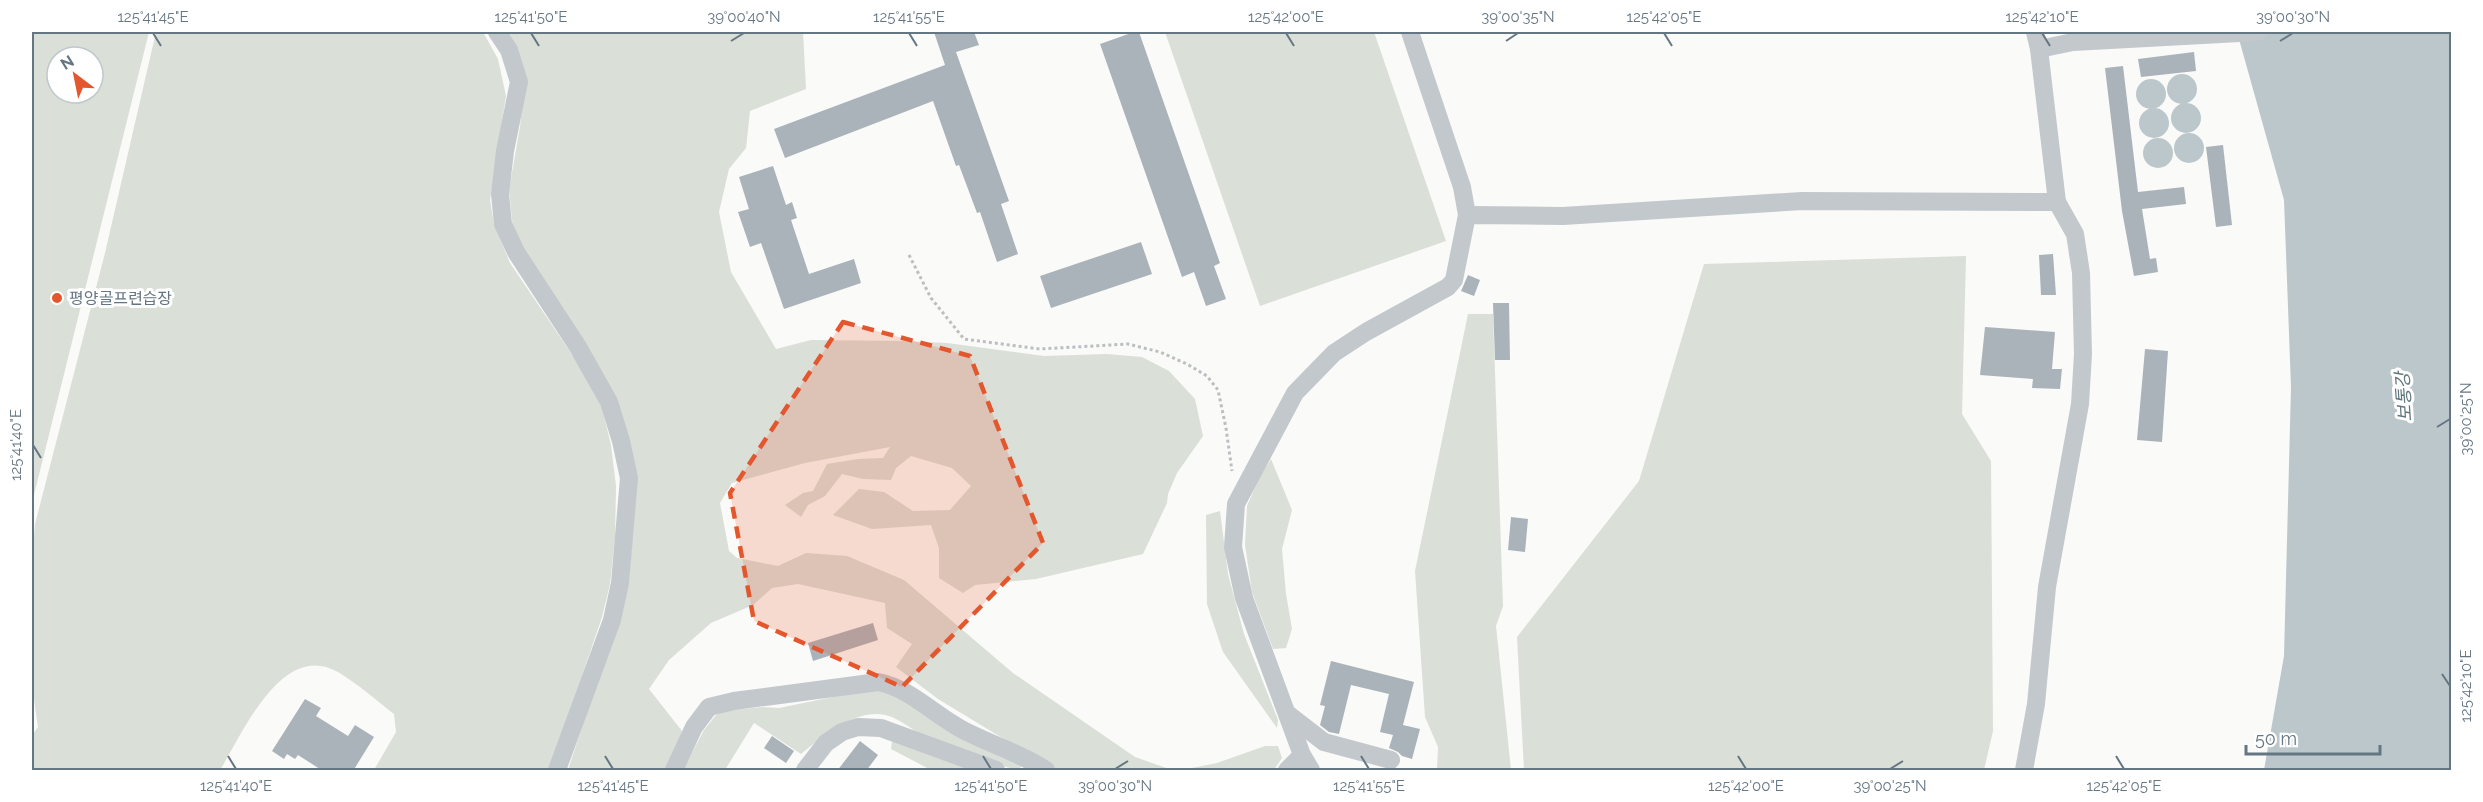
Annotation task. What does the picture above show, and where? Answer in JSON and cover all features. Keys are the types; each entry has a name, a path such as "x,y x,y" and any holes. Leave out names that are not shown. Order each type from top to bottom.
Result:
{"street":[{"path":"497,32 509,50 519,82 505,151 500,194 503,224 516,252 578,347 609,402 629,478 620,583 612,620 557,771"},
{"path":"1287,771 1307,763 1264,657 1244,597 1233,547 1236,504 1294,393 1334,353 1366,332 1448,287 1454,280 1467,215 1462,187 1410,32"},
{"path":"2024,771 2036,704 2047,587 2080,404 2083,354 2081,273 2075,234 2057,202 2037,40 2073,42 2259,32"},
{"path":"1467,215 1563,216 1802,201 2057,202"},
{"path":"674,771 694,727 708,707 734,701 878,682 898,688 962,730 1035,763 1046,771"},
{"path":"1287,714 1324,742 1391,760"},
{"path":"805,771 826,742 858,726 881,728 996,771"}],"path":[{"path":"909,255 931,298 964,339 1040,349 1128,344 1160,352 1207,376 1218,390 1232,471"}],"highlighted area":[{"path":"843,322 970,356 1043,543 902,687 754,621 730,493"}],"shaded area":[{"name":"평양골프련습장","path":"32,32 149,32 32,503"},
{"path":"156,32 483,32 498,59 506,96 490,200 494,224 510,263 577,362 602,408 611,445 616,486 615,537 610,584 602,617 550,770 374,770 396,732 394,714 338,672 318,666 299,669 282,679 253,714 220,770 32,770 32,735 38,727 32,677 30,626 35,524 105,253"},
{"path":"506,32 803,32 806,89 750,111 746,148 729,169 719,212 731,272 776,349 811,340 903,341 947,343 1044,356 1107,354 1142,357 1169,371 1195,399 1203,436 1177,473 1168,494 1167,503 1143,554 1036,579 975,585 963,593 939,578 939,548 931,525 872,529 833,515 859,489 884,492 913,511 950,510 971,486 952,468 911,456 896,468 891,480 863,479 842,474 825,496 808,505 801,517 785,505 803,493 813,491 827,464 883,458 890,447 805,463 732,483 720,503 729,551 737,558 778,566 806,553 847,556 904,580 1013,673 1135,757 1172,770 1055,770 938,699 896,667 912,644 887,628 885,603 798,584 772,588 753,605 711,623 669,660 649,689 682,731 670,770 568,770 605,657 621,620 629,581 637,474 513,230 509,190 520,127 525,77"},
{"path":"1165,32 1374,32 1446,241 1260,306"},
{"path":"1966,256 1962,414 1991,461 1993,731 1984,770 1524,770 1517,637 1639,481 1704,264"},
{"path":"1468,314 1493,314 1503,606 1496,626 1511,770 1437,770 1438,747 1425,717 1415,571"},
{"path":"1271,459 1292,510 1282,549 1292,629 1286,648 1273,649 1252,592 1245,545 1247,506 1259,478"},
{"path":"1220,511 1228,574 1244,634 1278,720 1277,728 1223,652 1207,604 1206,515"},
{"path":"867,690 888,691 1023,763 1019,770 1016,770 955,752 930,741 898,720 880,714 856,718 843,724 801,754 754,723 725,770 683,770 704,730 716,715 723,711 762,707 779,708"},
{"path":"892,741 975,770 931,770 891,749"},
{"path":"1265,746 1278,746 1282,758 1274,770 1182,770 1217,763"}],"water":[{"name":"보통강","path":"2237,32 2451,32 2451,770 2264,770 2284,656 2291,387 2284,200"},
{"path":"2182,74 2192,79 2197,89 2192,99 2182,104 2172,99 2167,89 2172,79"},
{"path":"2151,79 2161,84 2166,94 2161,104 2151,109 2141,104 2136,94 2141,84"},
{"path":"2186,103 2196,108 2201,118 2196,128 2186,133 2176,128 2171,118 2176,108"},
{"path":"2154,108 2164,113 2169,123 2164,133 2154,138 2144,133 2139,123 2144,113"},
{"path":"2189,133 2199,138 2204,148 2199,158 2189,163 2179,158 2174,148 2179,138"},
{"path":"2158,138 2168,143 2173,153 2168,163 2158,168 2148,163 2143,153 2148,143"}],"building":[{"path":"934,32 974,32 979,45 956,52 1009,201 1001,204 1018,254 997,262 980,212 977,213 959,165 956,166 933,101 785,158 774,129 945,65"},
{"path":"1139,32 1220,263 1214,266 1226,299 1206,306 1194,272 1182,277 1100,44"},
{"path":"2194,52 2196,71 2141,77 2138,59"},
{"path":"2123,66 2138,192 2184,187 2186,204 2142,209 2150,259 2156,258 2158,272 2134,276 2122,211 2105,68"},
{"path":"2223,145 2232,225 2216,227 2206,147"},
{"path":"773,166 786,205 792,202 797,218 791,220 809,274 854,259 861,283 784,309 761,243 750,247 738,212 749,209 739,177"},
{"path":"1141,242 1152,274 1051,308 1040,276"},
{"path":"2053,254 2056,295 2041,295 2039,255"},
{"path":"1468,275 1480,280 1474,296 1461,291"},
{"path":"1493,303 1509,303 1510,360 1495,360"},
{"path":"1985,327 2055,332 2052,369 2062,369 2060,389 2032,388 2033,379 1980,375"},
{"path":"2145,349 2168,351 2162,442 2137,440"},
{"path":"1511,517 1528,519 1525,552 1508,550"},
{"path":"873,623 878,640 813,661 808,643"},
{"path":"1331,661 1414,682 1403,725 1420,729 1412,759 1389,748 1393,735 1380,732 1389,694 1351,685 1339,734 1329,732 1320,725 1325,706 1320,705"},
{"path":"305,699 321,708 316,716 348,736 355,725 374,737 353,771 323,771 298,755 295,759 287,754 284,759 272,751"},
{"path":"772,736 794,751 786,763 764,748"},
{"path":"860,741 878,755 866,771 837,771"}],"place":[{"name":"평양골프련습장","path":"57,298"}]}
